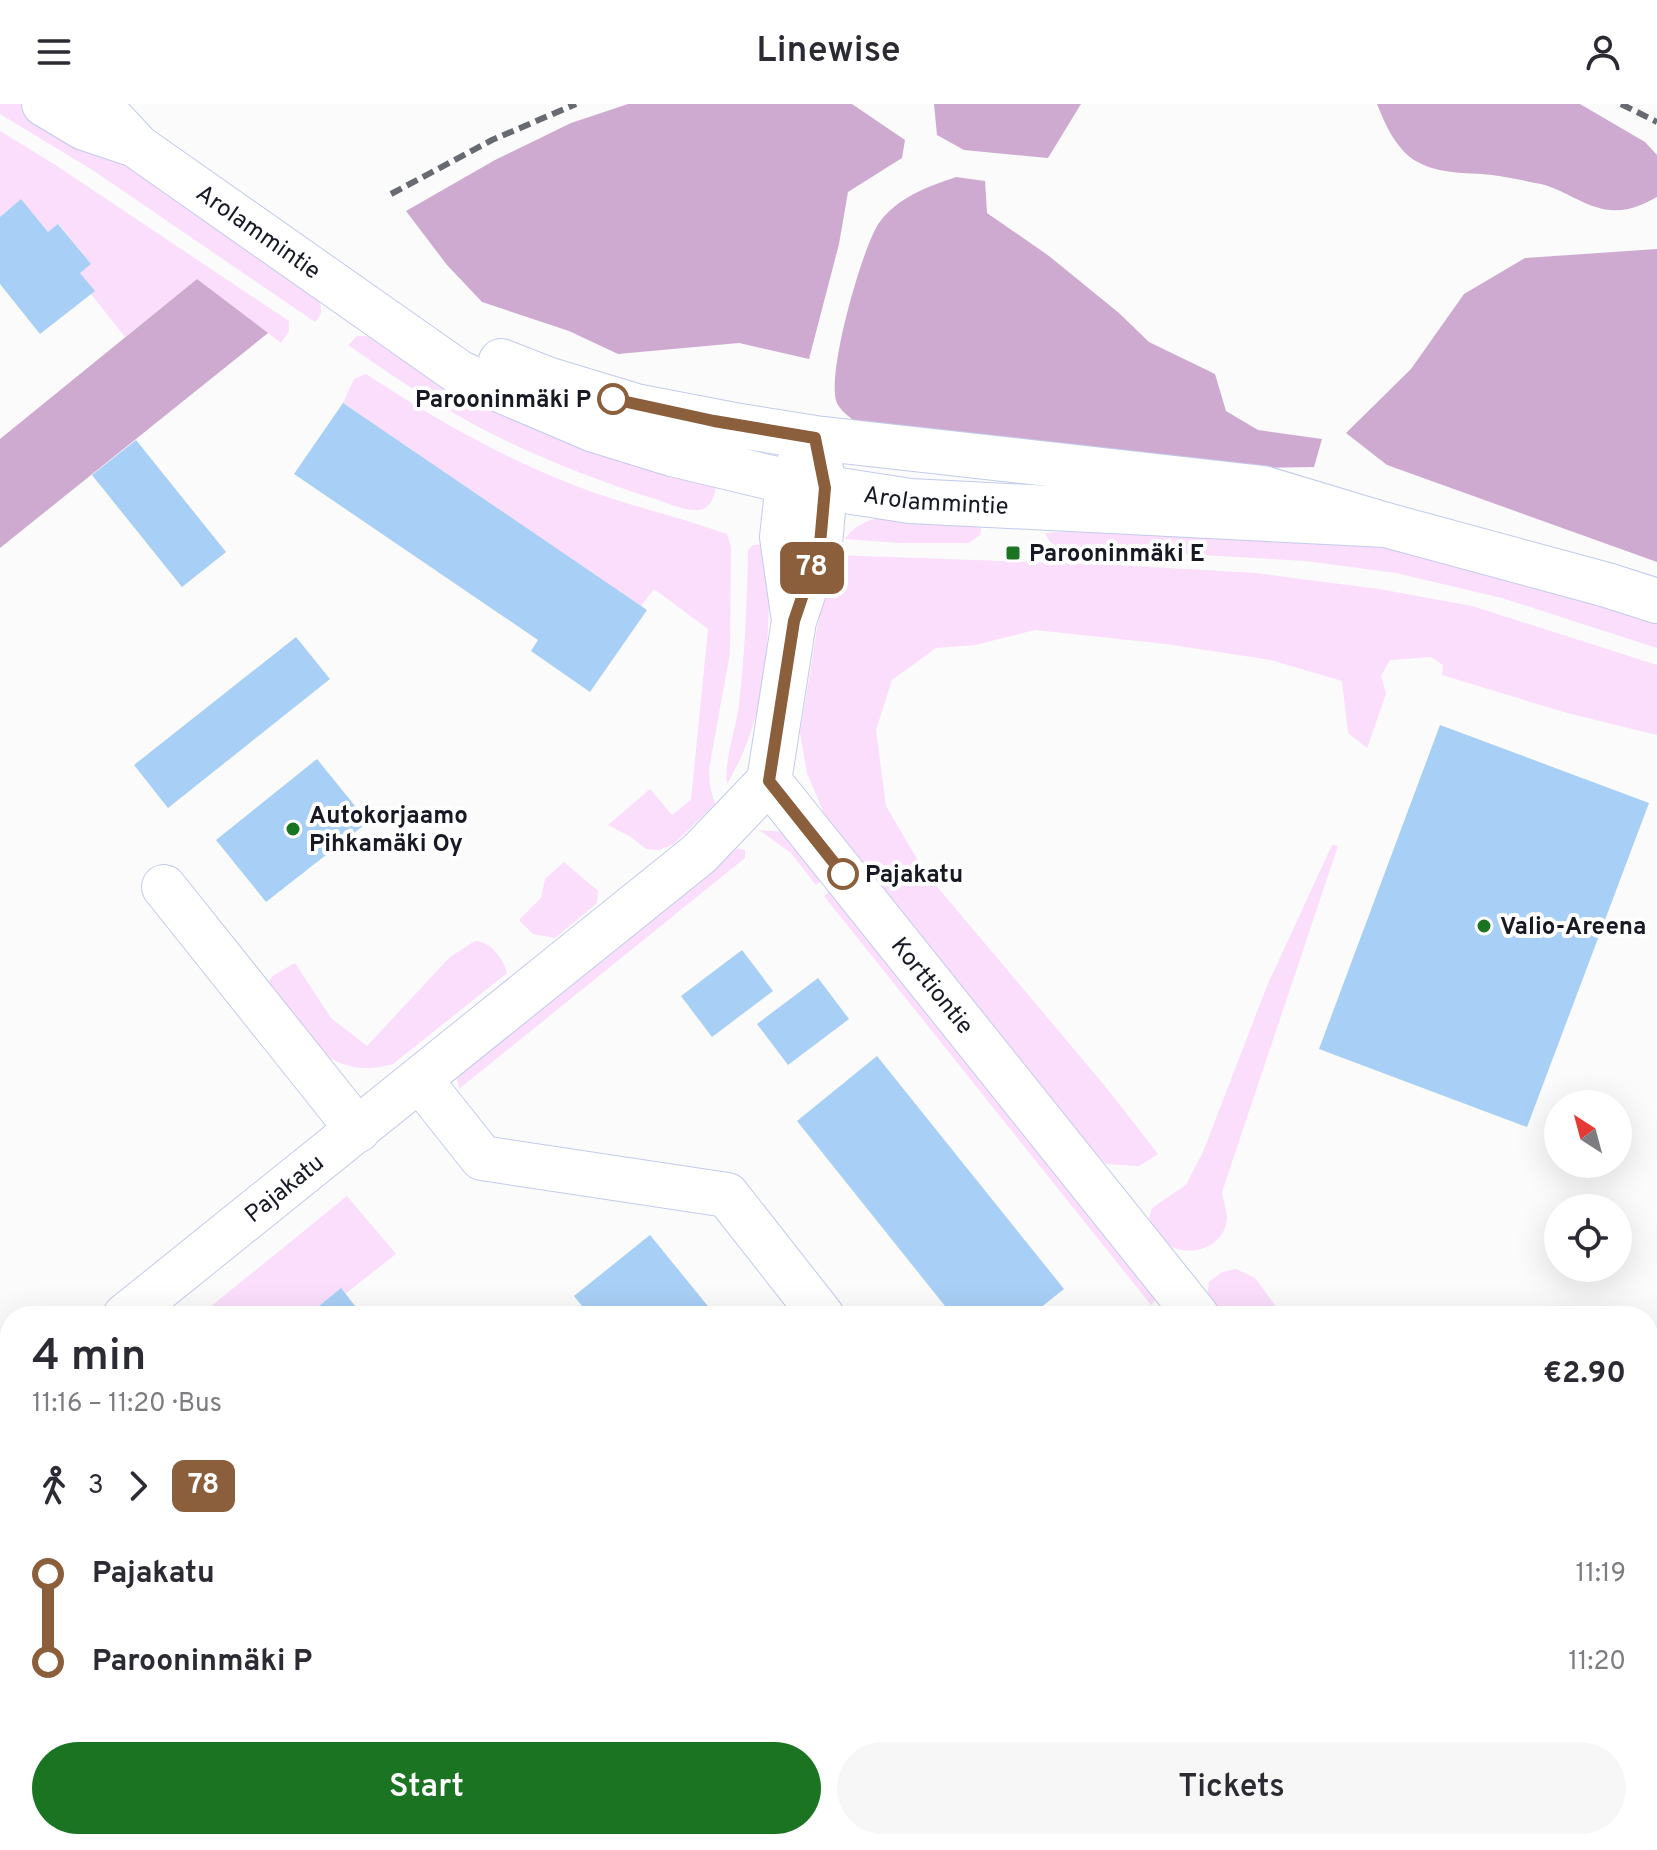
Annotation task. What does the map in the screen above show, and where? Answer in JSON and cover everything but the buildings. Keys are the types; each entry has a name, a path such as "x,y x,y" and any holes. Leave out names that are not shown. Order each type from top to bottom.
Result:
{"street":[{"name":"Arolammintie","path":"44,104 84,128 138,147"},
{"name":"Arolammintie","path":"98,104 138,147 460,373 594,430 672,454 806,485 910,501 1386,525"},
{"name":"Arolammintie","path":"378,316 547,379 636,406 815,438 1263,488 1657,601"},
{"path":"769,781 794,621 820,544 806,485 815,438"},
{"name":"Pajakatu","path":"138,1306 699,854 769,781"},
{"name":"Korttiontie","path":"769,781 1182,1306"},
{"path":"164,887 358,1130"},
{"path":"420,1080 482,1158 727,1195 814,1306"}],"shaded area":[{"path":"0,104 25,104 164,190 318,299 321,309 319,317 315,322 94,171 0,114"},
{"path":"628,104 852,104 905,140 902,158 848,192 839,244 809,359 739,343 618,354 569,331 482,302 447,265 406,211 495,160 571,123"},
{"path":"934,104 1081,104 1048,158 964,150 937,135"},
{"path":"1377,104 1580,104 1645,142 1657,155 1657,197 1635,207 1610,210 1592,206 1541,184 1423,165 1401,149"},
{"path":"0,131 289,321 289,331 281,343 197,279 125,337 91,294 80,273 91,264 59,224 48,232 21,199 0,217"},
{"path":"956,177 985,181 987,213 1049,256 1119,313 1149,342 1215,374 1226,411 1258,430 1322,439 1314,467 1247,468 865,429 850,418 838,405 836,370 855,284 872,236 895,206 924,189"},
{"path":"1657,249 1657,562 1387,465 1346,433 1411,369 1464,294 1525,258"},
{"path":"197,279 268,333 0,548 0,439"},
{"path":"357,336 373,336 716,487 713,499 708,506 699,510 678,507 524,449 450,411 348,345"},
{"path":"366,374 468,436 548,475 727,534 731,547 730,653 709,769 715,804 674,844 659,850 646,849 608,825 650,789 672,815 691,800 708,629 654,589 641,606 343,403 354,379"},
{"path":"903,515 981,528 980,535 969,543 845,539 863,523"},
{"path":"1115,527 1309,537 1405,550 1657,618 1657,648 1502,598 1396,573 1306,561 1058,547 1050,542 1045,533"},
{"path":"763,544 770,548 765,669 752,727 742,756 727,784 727,765 741,686 748,550 753,545"},
{"path":"833,555 1255,573 1379,589 1472,606 1657,665 1657,735 1567,713 1442,675 1443,665 1431,657 1390,660 1381,676 1386,694 1367,748 1348,733 1342,681 1271,660 1166,644 1035,630 975,645 936,648 892,680 876,730 886,806 924,871 1105,1086 1158,1154 1139,1166 1106,1164 1073,1131 826,818 807,773 800,733 826,574"},
{"path":"759,830 784,832 824,878 816,885 791,853"},
{"path":"1332,845 1338,846 1222,1192 1227,1215 1225,1227 1208,1246 1192,1250 1174,1248 1162,1239 1149,1218 1152,1208 1186,1185 1203,1152 1267,986"},
{"path":"734,848 745,850 745,858 459,1089 457,1079 462,1067"},
{"path":"564,862 598,891 597,903 555,938 533,934 519,920 541,898 545,879"},
{"path":"834,888 1159,1297 1151,1305 824,896"},
{"path":"475,941 487,944 496,952 507,973 393,1064 370,1068 333,1060 303,1036 263,988 274,975 295,963 331,1018 367,1046 450,957"},
{"path":"347,1196 396,1254 345,1294 340,1289 319,1306 211,1306"},
{"path":"1236,1269 1255,1278 1276,1306 1214,1306 1207,1298 1209,1282 1222,1272"}],"railway":[{"path":"391,194 492,140 576,104"},
{"path":"1621,104 1657,122"}],"bus line":[{"name":"78","path":"613,399 636,406 815,438 825,488 820,544 794,621 769,781 843,874"}],"place":[{"name":"Parooninmäki P","path":"613,399"},
{"name":"Parooninmäki E","path":"1013,553"},
{"name":"Autokorjaamo Pihkamäki Oy","path":"293,829"},
{"name":"Pajakatu","path":"843,874"},
{"name":"Valio-Areena","path":"1484,926"}]}
